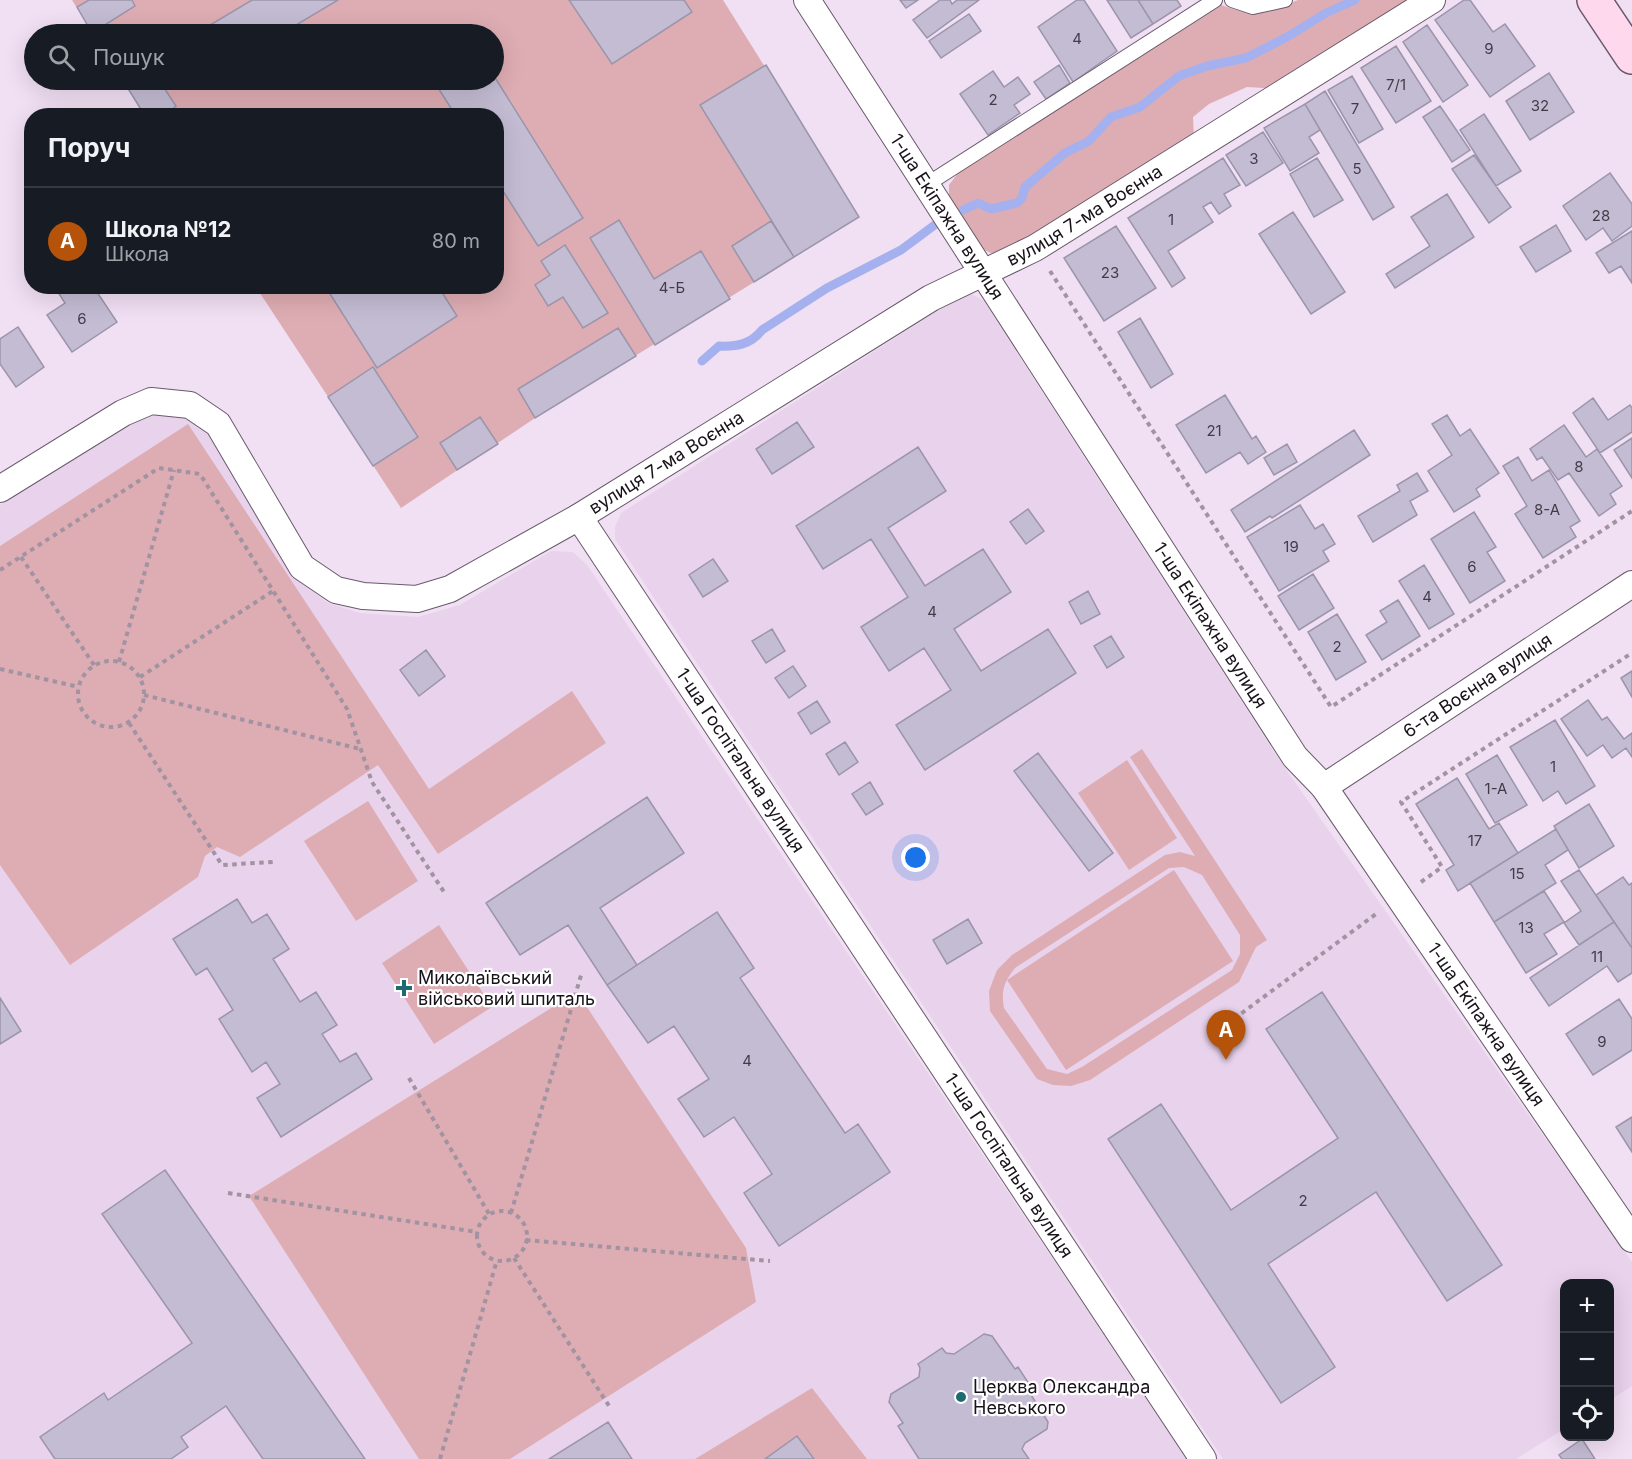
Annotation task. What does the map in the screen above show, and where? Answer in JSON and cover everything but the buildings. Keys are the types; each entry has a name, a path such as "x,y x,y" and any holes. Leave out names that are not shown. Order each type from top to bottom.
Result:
{"street":[{"name":"1-ша Екіпажна вулиця","path":"807,0 1295,757 1324,787 1632,1239"},
{"name":"вулиця 7-ма Воєнна","path":"579,517 932,298 1035,248 1432,0"},
{"path":"1594,0 1632,57"},
{"path":"0,489 123,413 151,401 190,405 218,424 303,567 336,590 363,596 417,599 428,596 450,589 579,517"},
{"name":"1-ша Госпітальна вулиця","path":"579,517 1203,1459"},
{"name":"6-та Воєнна вулиця","path":"1324,787 1632,584"}],"lane":[{"path":"926,185 1215,0"},
{"path":"1232,0 1253,7 1285,0"}],"path":[{"path":"1035,248 1331,707 1632,511"},
{"path":"0,570 159,468 200,474 347,709 372,782 444,892"},
{"path":"119,662 174,470"},
{"path":"21,557 94,665"},
{"path":"140,677 273,591"},
{"path":"1227,1024 1442,867 1401,801 1632,653"},
{"path":"119,662 131,667 140,677 144,694 138,714 129,723 116,727 103,727 83,712 78,700 79,687 85,675 94,665 119,662"},
{"path":"0,669 79,687"},
{"path":"144,694 360,749"},
{"path":"129,723 222,865 273,862"},
{"path":"511,1213 582,972"},
{"path":"409,1078 489,1214"},
{"path":"228,1193 477,1232"},
{"path":"500,1211 511,1213 520,1219 525,1229 526,1240 522,1250 514,1258 497,1260 483,1253 478,1244 477,1232 481,1222 489,1214 500,1211"},
{"path":"526,1240 770,1261"},
{"path":"514,1258 611,1409"},
{"path":"440,1459 497,1260"}],"shaded area":[{"path":"72,0 723,0 859,217 535,418 401,508 261,294 504,294 504,108 140,108 129,90 504,90 504,24 87,24"},
{"path":"1298,0 1416,0 1279,89 1247,87 1209,104 1193,117 1194,139 1009,252 993,254 982,249 949,202 949,185 962,168 1219,4 1259,13 1268,12"},
{"path":"971,294 983,300 1280,761 1632,1262 1632,1386 1614,1397 1614,1279 1560,1279 1560,1432 1516,1459 1223,1459 615,539 615,527 621,513 959,297"},
{"name":"Миколаївський військовий шпиталь","path":"154,414 184,416 205,429 296,579 328,603 360,613 418,617 460,605 551,551 573,552 587,565 1187,1459 0,1459 0,505 132,424"},
{"path":"188,424 429,789 572,691 606,743 438,854 378,765 240,857 217,847 205,856 198,877 70,965 0,865 0,546"},
{"path":"1142,749 1267,940 1256,947 1239,982 1090,1080 1071,1086 1053,1085 1037,1079 990,1011 989,991 997,970 1012,955 1165,855 1180,852 1195,856 1130,757","holes":["1184,867 1202,875 1240,935 1240,954 1232,970 1082,1067 1067,1074 1047,1069 1004,1008 1004,986 1015,968 1169,868"]},
{"path":"1127,760 1177,838 1129,870 1078,793"},
{"path":"368,801 418,881 356,921 304,841"},
{"path":"1174,870 1233,961 1066,1070 1007,980"},
{"path":"439,925 492,1007 434,1044 382,963"},
{"path":"577,992 746,1248 756,1302 510,1459 419,1459 249,1196"},
{"path":"812,1388 867,1459 695,1459"}],"waterway":[{"path":"963,210 978,203 991,209 1017,203 1022,198 1025,187 1065,153 1089,141 1111,117 1140,107 1179,76 1207,66 1246,58 1326,13 1355,0"},
{"path":"702,361 719,346 738,345 748,341 827,288 901,250 936,224"}],"place":[{"name":"Миколаївський військовий шпиталь","path":"404,988"},
{"name":"Школа №12","path":"1226,1060"},
{"name":"Церква Олександра Невського","path":"961,1397"}]}
